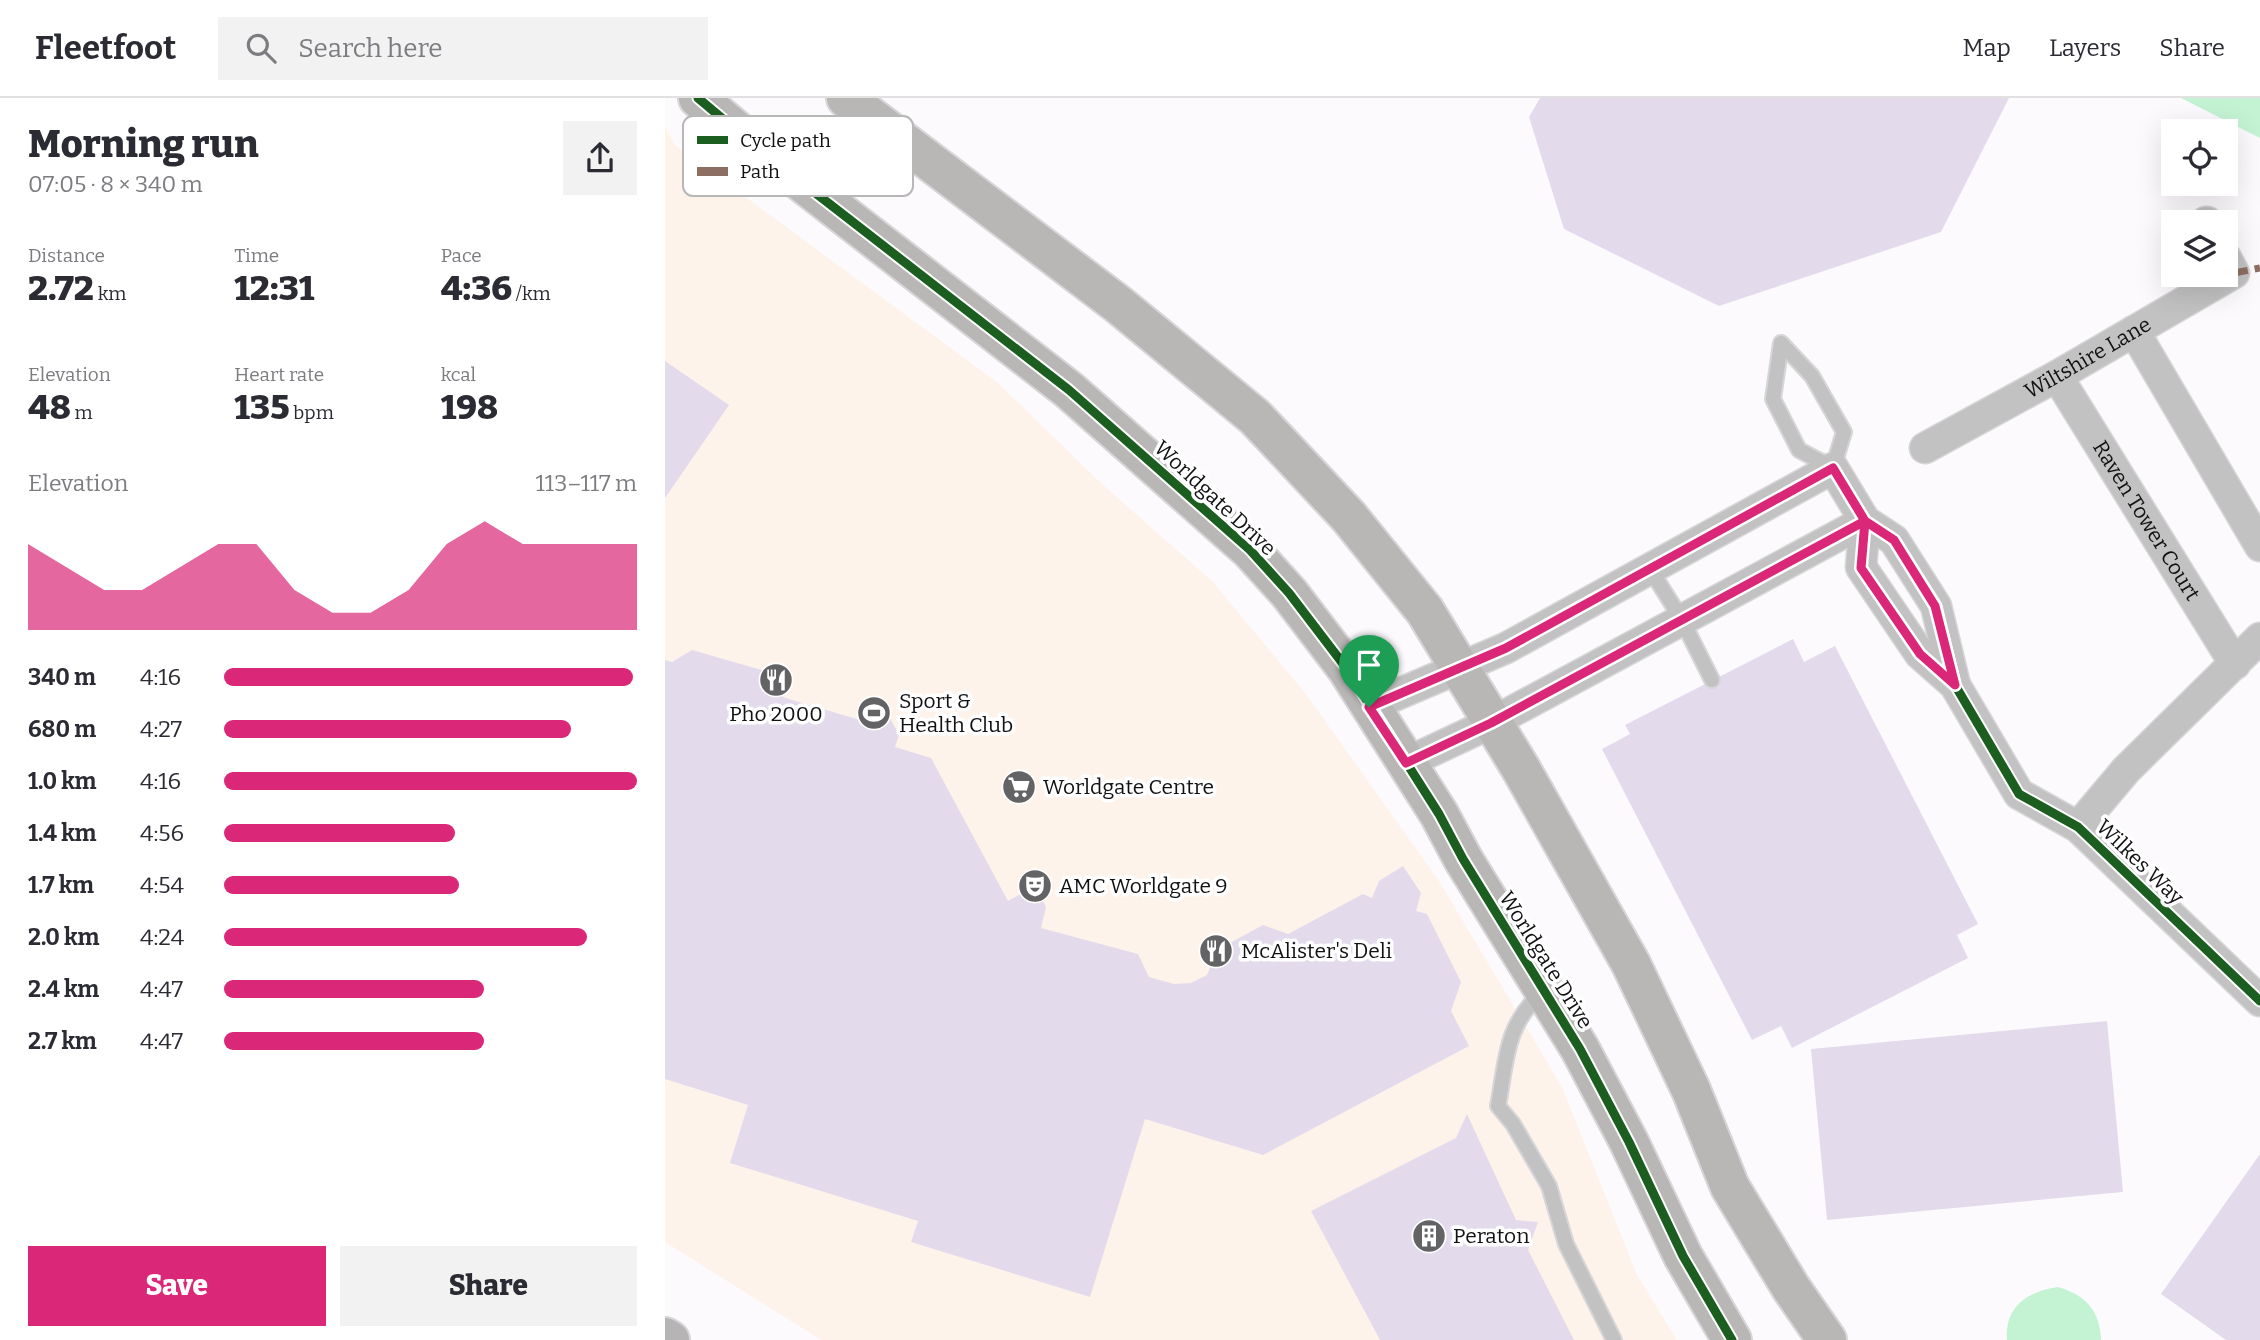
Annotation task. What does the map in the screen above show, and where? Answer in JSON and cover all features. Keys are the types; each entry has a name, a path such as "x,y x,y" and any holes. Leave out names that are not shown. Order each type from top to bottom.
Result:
{"highway":[{"path":"665,1337 670,1340"}],"street":[{"name":"Worldgate Drive","path":"698,98 719,116"},
{"path":"846,98 870,116"},
{"path":"913,149 1119,305 1255,417 1349,517 1425,611 1521,769 1631,964 1691,1090 1730,1187 1791,1288 1827,1340"},
{"name":"Worldgate Drive","path":"819,196 1069,390 1250,550 1320,632 1347,669 1406,763 1580,1049 1629,1142 1683,1256 1732,1340"},
{"name":"Wiltshire Lane","path":"1925,448 2057,376 2210,287"},
{"path":"2134,331 2260,546"},
{"name":"Raven Tower Court","path":"2057,376 2235,664"},
{"path":"1369,707 1506,648 1833,468"},
{"name":"Wilkes Way","path":"1833,468 1865,521 1894,540 1935,606 1955,685 2019,794 2078,827 2260,1001"},
{"path":"1406,763 1491,723 1865,521"},
{"name":"Wilkes Way","path":"1865,521 1861,568 1920,654 1955,685"},
{"path":"2078,827 2126,770 2260,638"}],"lane":[{"path":"1781,343 1812,376 1845,432 1833,468 1799,450 1773,399 1781,343"},
{"path":"1650,569 1682,620 1712,680"},
{"path":"1544,990 1524,1008 1513,1027 1498,1106 1513,1124 1549,1186 1566,1244 1614,1340"}],"shaded area":[{"name":"Worldgate Centre","path":"665,126 675,145 683,151 683,196 744,196 998,383 1103,485 1212,581 1305,693 1439,881 1562,1087 1637,1275 1677,1340 821,1340 665,1242"}],"green space":[{"path":"2181,98 2260,98 2260,138 2238,127 2238,119 2222,119"},
{"path":"2058,1287 2068,1290 2090,1306 2098,1321 2101,1340 2007,1340 2009,1318 2020,1303 2037,1292"}],"building":[{"path":"1540,98 2009,98 1941,232 1719,306 1564,229 1529,117"},
{"path":"665,361 729,405 665,498"},
{"path":"1793,639 1804,662 1835,646 1978,924 1957,935 1968,958 1792,1048 1781,1026 1752,1040 1602,749 1630,734 1625,725"},
{"path":"692,650 772,673 783,697 792,700 860,720 884,707 899,735 895,747 931,758 1008,901 1035,886 1046,907 1041,928 1138,954 1149,977 1174,984 1191,983 1207,975 1217,950 1263,925 1288,934 1363,894 1372,898 1379,881 1403,866 1421,893 1416,911 1427,914 1461,982 1451,1011 1469,1046 1263,1155 1145,1119 1090,1297 911,1242 918,1221 730,1163 748,1105 665,1079 665,660 672,662"},
{"path":"2107,1021 2123,1192 1827,1220 1811,1049"},
{"name":"Peraton","path":"1467,1114 1516,1220 1538,1222 1528,1250 1574,1340 1380,1340 1311,1211 1456,1138"},
{"path":"2260,1154 2260,1340 2226,1340 2161,1294"}],"marked path":[{"path":"2238,272 2260,268"}],"cycle path":[{"path":"698,98 719,116"},
{"path":"819,196 1069,390 1250,550 1289,593 1347,669 1439,814 1463,859 1580,1049 1629,1142 1683,1256 1732,1340"},
{"path":"1368,707 1506,648 1833,468 1865,521 1894,540 1936,606 1955,685 2019,794 2078,827 2260,1001"}],"place":[{"name":"Pho 2000","path":"776,680"},
{"name":"Sport & Health Club","path":"874,713"},
{"name":"Worldgate Centre","path":"1019,787"},
{"name":"AMC Worldgate 9","path":"1035,886"},
{"name":"McAlister's Deli","path":"1216,951"},
{"name":"Peraton","path":"1429,1236"}],"route":[{"path":"1369,707 1406,763 1491,723 1865,521 1894,540 1935,606 1955,685 1920,654 1861,568 1865,521 1833,468 1506,648 1369,707"}]}
